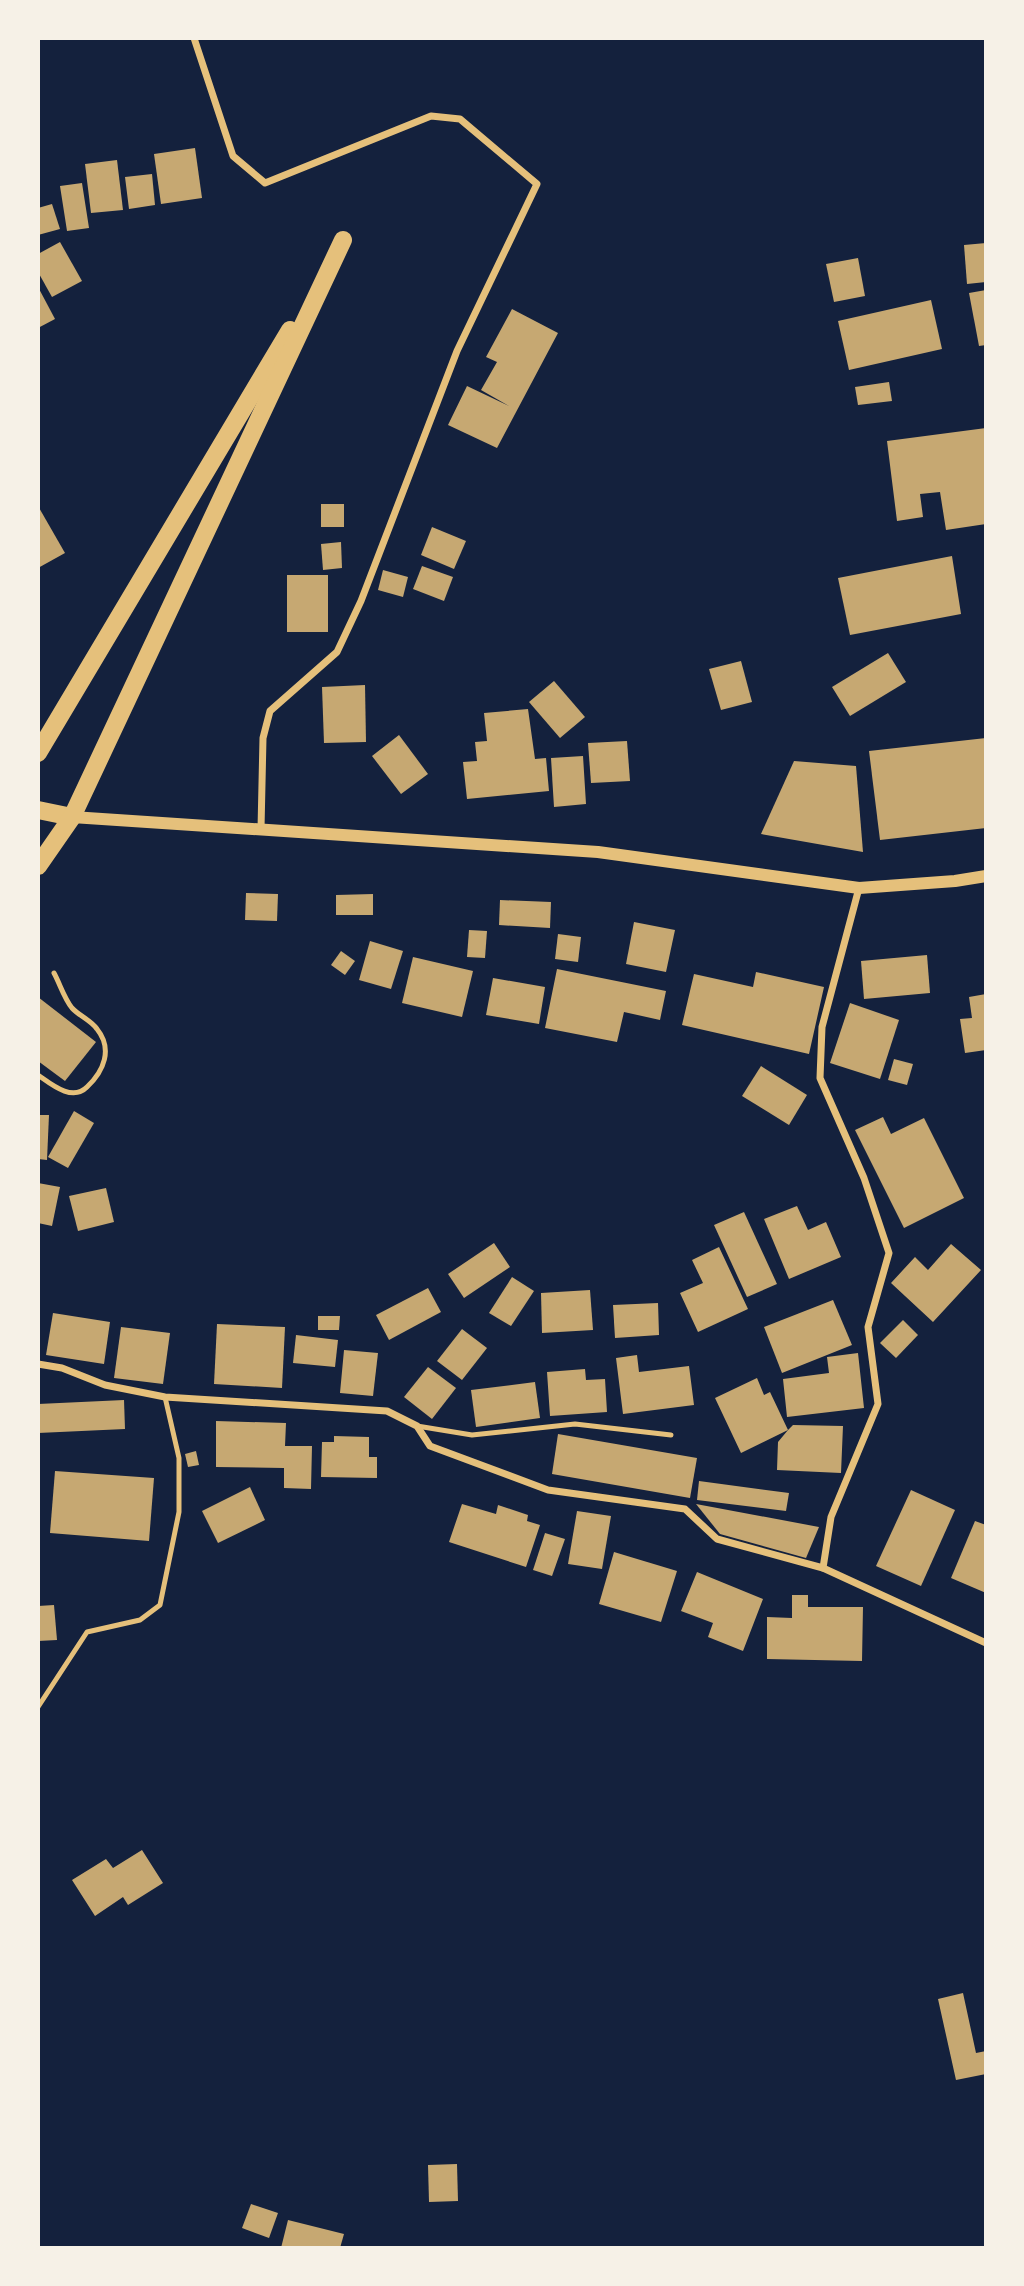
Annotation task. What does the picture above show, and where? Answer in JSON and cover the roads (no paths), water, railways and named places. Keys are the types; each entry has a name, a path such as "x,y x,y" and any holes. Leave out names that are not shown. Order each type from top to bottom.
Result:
{"main road":[{"path":"38,753 344,240 72,817 38,866"},
{"path":"38,810 72,817"}],"street":[{"path":"194,38 233,156 265,183 431,116 460,119 537,184 457,351 361,601 337,652 270,711 263,738 261,829"},
{"path":"72,817 598,852 859,888 955,881 985,876"},
{"path":"823,1568 831,1517 878,1404 867,1327 890,1254 864,1178 820,1078 822,1027 859,888"},
{"path":"38,1364 62,1368 105,1385 165,1397 387,1411 417,1426 430,1447 548,1490 685,1509 717,1539 823,1568 985,1643"}],"lane":[{"path":"38,1074 61,1090 75,1093 85,1089 103,1065 106,1056 97,1028 72,1008 54,973"},
{"path":"38,1707 87,1632 140,1620 160,1605 179,1513 179,1458 165,1397"},
{"path":"417,1426 472,1435 575,1424 671,1435"}]}
